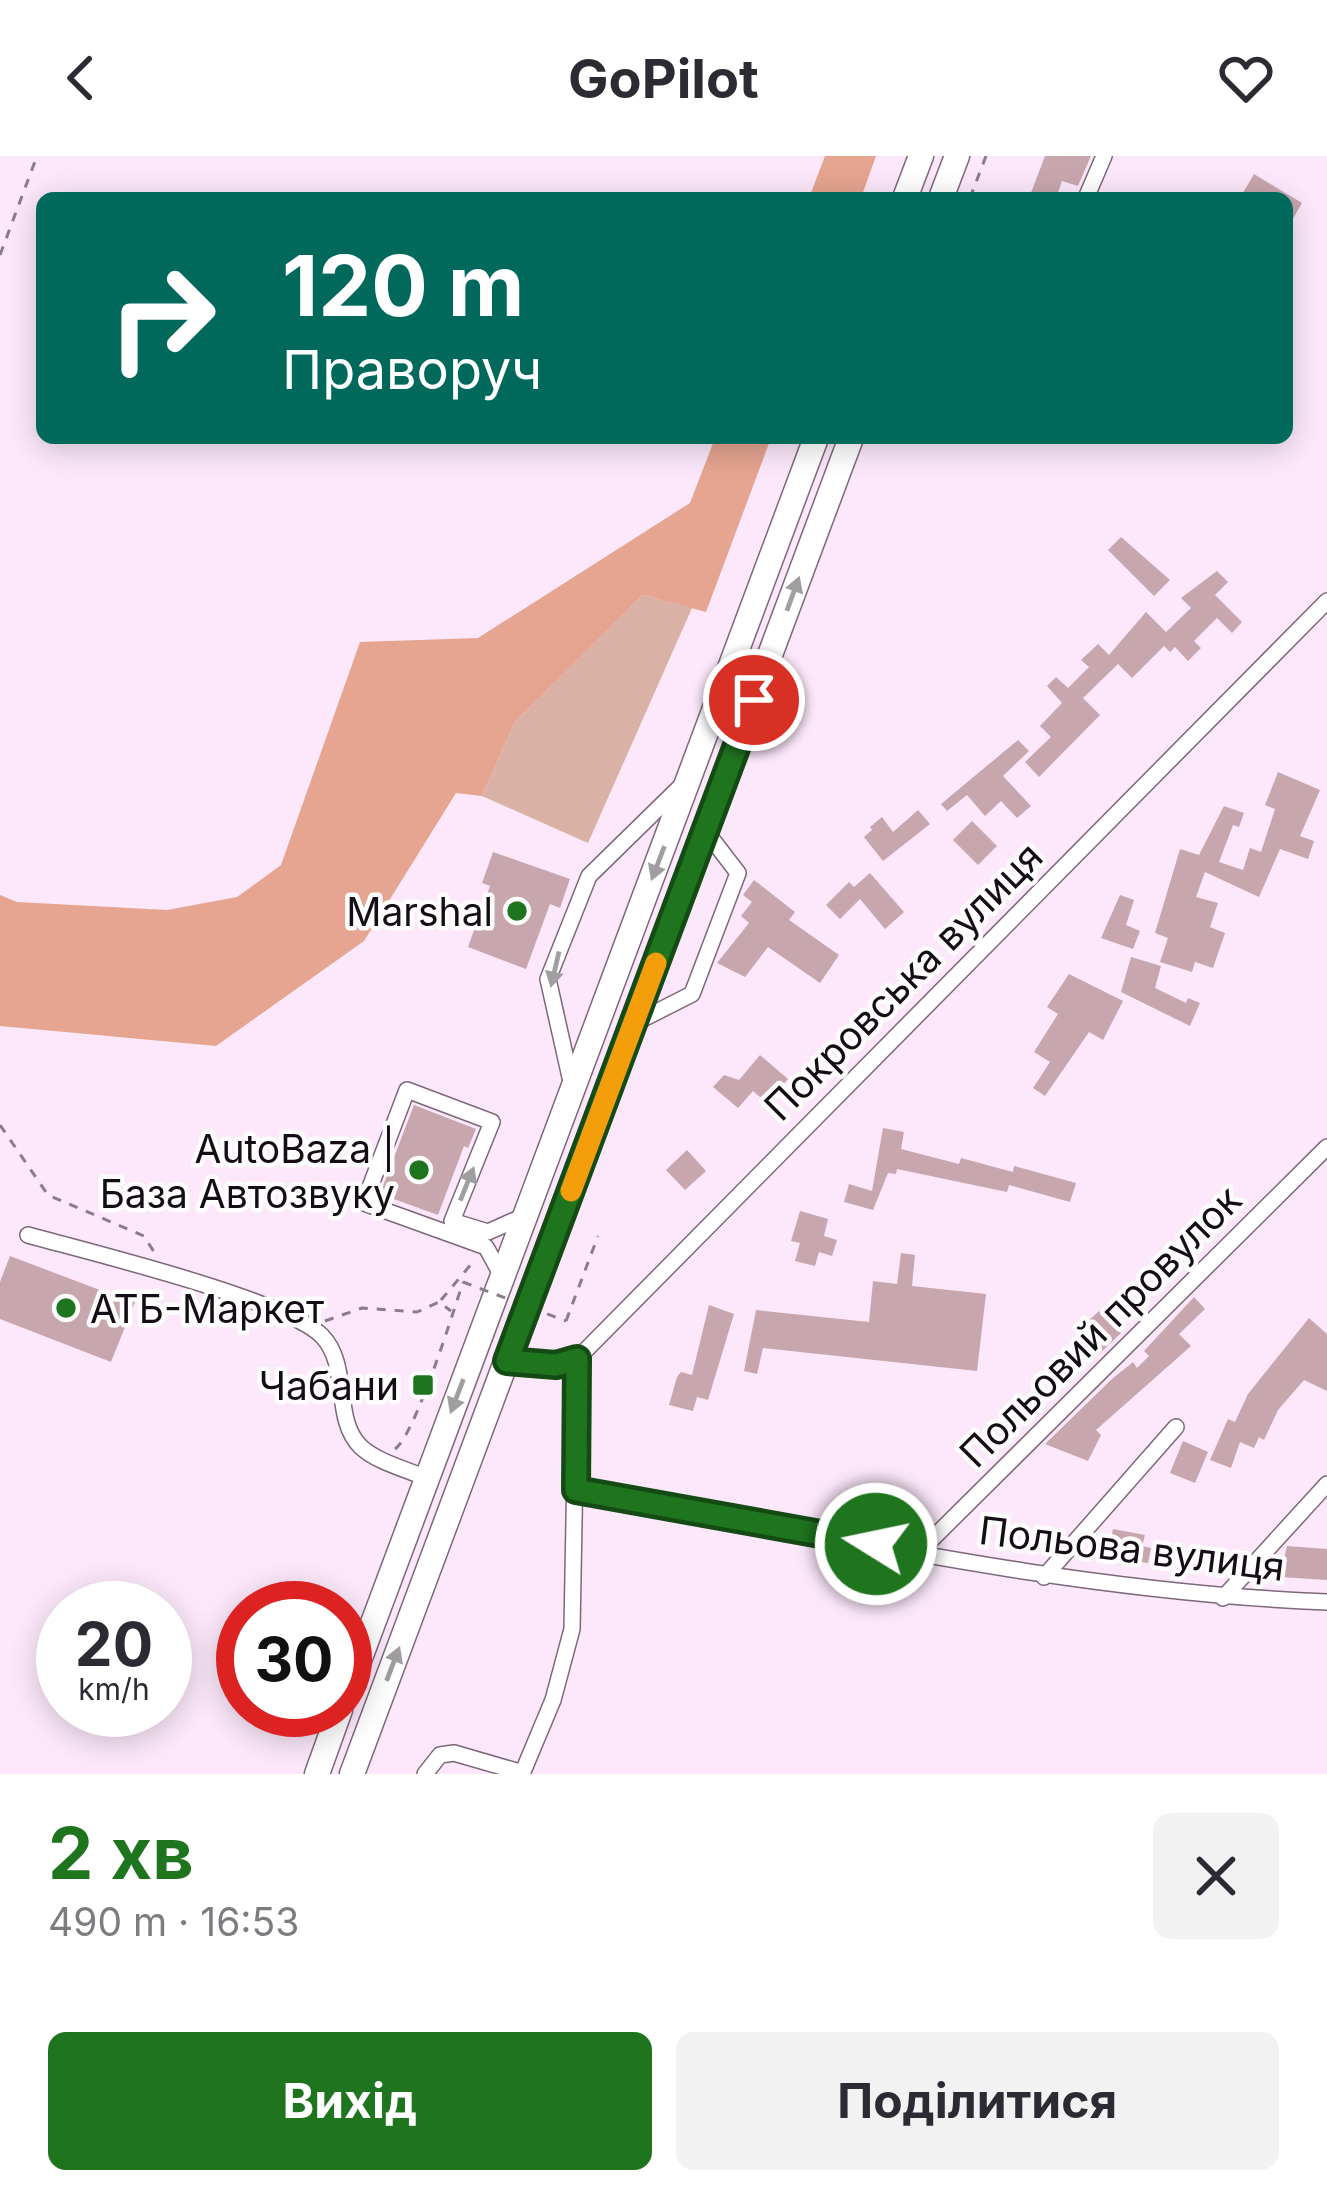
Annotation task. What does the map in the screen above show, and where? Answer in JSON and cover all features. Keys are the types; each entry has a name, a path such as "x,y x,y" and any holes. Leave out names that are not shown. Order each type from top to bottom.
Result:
{"highway":[{"path":"907,192 921,156"},
{"path":"943,192 957,156"},
{"path":"372,1626 814,444"},
{"path":"359,1767 849,444"},
{"path":"317,1774 330,1737"}],"street":[{"path":"1089,192 1104,156"},
{"name":"Покровська вулиця","path":"577,1359 1327,601"},
{"path":"573,1087 548,980 589,876 691,777"},
{"path":"633,1024 692,994 738,873 705,830"},
{"path":"502,1276 486,1247 364,1203 407,1090 492,1122 452,1221 488,1232 524,1216"},
{"name":"Польовий провулок","path":"919,1552 1327,1147"},
{"path":"28,1235 170,1275 310,1326 332,1349 350,1426 362,1448 427,1478"},
{"path":"425,1774 440,1755 454,1753 523,1773 567,1660 577,1359 556,1365 507,1361"},
{"path":"1044,1577 1176,1427"},
{"path":"1223,1598 1327,1484"},
{"name":"Польова вулиця","path":"576,1490 1044,1577 1223,1598 1327,1602"}],"path":[{"path":"0,255 37,156"},
{"path":"972,192 986,156"},
{"path":"0,1125 48,1195 143,1236 170,1275"},
{"path":"362,1448 397,1449 412,1433 423,1385 453,1326 463,1282 566,1321 598,1236"},
{"path":"310,1326 362,1308 417,1312 440,1302 486,1247"},
{"path":"440,1302 453,1312"}],"shaded area":[{"path":"825,156 876,156 863,192 811,192"},
{"path":"713,444 769,444 706,612 643,595 515,722 482,796 456,793 364,941 216,1046 0,1026 0,895 17,902 167,910 237,897 281,865 360,642 478,638 690,503"},
{"path":"643,595 692,608 588,843 482,796 515,722"}],"building":[{"path":"1045,156 1091,156 1078,186 1062,181 1058,192 1031,192"},
{"path":"1254,174 1284,192 1244,192"},
{"path":"1293,198 1302,203 1293,219"},
{"path":"1121,537 1170,580 1154,596 1108,550"},
{"path":"1217,571 1228,582 1215,595 1242,622 1232,633 1217,618 1194,641 1201,648 1188,661 1175,647 1170,652 1164,646 1132,678 1118,664 1083,698 1100,715 1039,777 1025,762 1051,737 1040,726 1062,703 1047,686 1056,677 1068,688 1089,667 1081,660 1098,644 1109,655 1146,612 1166,632 1191,608 1181,598"},
{"path":"1018,740 1029,751 1003,776 1031,806 1017,818 1001,801 985,816 967,795 947,811 941,804"},
{"path":"1278,772 1320,790 1300,836 1314,841 1308,859 1280,849 1259,897 1205,872 1196,897 1218,903 1210,927 1225,933 1213,968 1195,962 1192,972 1160,962 1168,938 1155,933 1180,849 1199,855 1224,806 1244,813 1239,827 1233,825 1219,862 1243,870 1250,848 1261,852 1275,809 1265,805"},
{"path":"918,810 930,824 883,861 864,837 870,827 882,817 893,832"},
{"path":"972,821 997,846 978,865 953,840"},
{"name":"Marshal","path":"493,852 570,879 560,908 550,904 526,969 468,947 490,886 482,883"},
{"path":"870,873 904,912 885,929 860,899 840,919 826,905 849,882 854,887"},
{"path":"754,880 795,912 789,920 839,955 820,983 768,947 745,977 717,963 749,923 741,916 752,902 743,895"},
{"path":"1120,895 1134,900 1126,925 1140,931 1133,949 1101,938"},
{"path":"1131,957 1161,966 1155,988 1186,1003 1188,998 1200,1003 1190,1026 1121,992"},
{"path":"1069,974 1123,1001 1103,1040 1089,1032 1045,1096 1033,1088 1050,1062 1034,1052 1058,1014 1047,1007"},
{"path":"760,1055 788,1079 767,1103 753,1091 738,1108 713,1087 724,1075 739,1080"},
{"name":"AutoBaza | База Автозвуку","path":"414,1105 476,1129 468,1148 464,1146 438,1215 380,1194"},
{"path":"883,1128 904,1132 901,1149 959,1164 961,1158 1013,1172 1014,1166 1076,1183 1070,1202 1009,1185 1007,1192 897,1169 896,1174 888,1173 873,1210 844,1202 849,1184 872,1191"},
{"path":"687,1150 706,1171 685,1190 666,1170"},
{"path":"800,1211 828,1219 824,1236 837,1240 832,1256 819,1252 815,1266 795,1261 800,1243 791,1241"},
{"path":"901,1253 915,1255 912,1286 986,1294 977,1371 763,1348 757,1374 744,1371 756,1310 869,1322 873,1281 897,1284"},
{"name":"АТБ-Маркет","path":"10,1256 113,1295 115,1289 137,1297 111,1362 0,1319 0,1282"},
{"path":"1194,1297 1205,1309 1179,1334 1191,1346 1096,1430 1101,1435 1088,1461 1045,1444 1112,1379 1133,1362 1137,1368 1149,1356 1144,1351"},
{"path":"709,1305 734,1314 708,1400 697,1397 693,1411 669,1405 677,1377 681,1372 692,1375"},
{"path":"1099,1311 1121,1333 1099,1354 1078,1331"},
{"path":"1309,1318 1327,1334 1327,1391 1304,1380 1278,1410 1264,1440 1259,1437 1254,1448 1240,1442 1231,1468 1210,1460 1228,1419 1235,1422 1248,1394"},
{"path":"1183,1441 1208,1452 1195,1483 1170,1473"},
{"path":"1113,1529 1145,1535 1142,1546 1151,1548 1148,1563 1107,1558"},
{"path":"1287,1546 1327,1549 1327,1580 1280,1577"}],"slow traffic":[{"path":"571,1191 656,963"}],"place":[{"name":"Marshal","path":"517,911"},
{"name":"AutoBaza | База Автозвуку","path":"419,1170"},
{"name":"АТБ-Маркет","path":"66,1308"},
{"name":"Чабани","path":"423,1385"}],"route":[{"path":"754,700 507,1361 556,1365 577,1359 576,1490 876,1544"}]}
